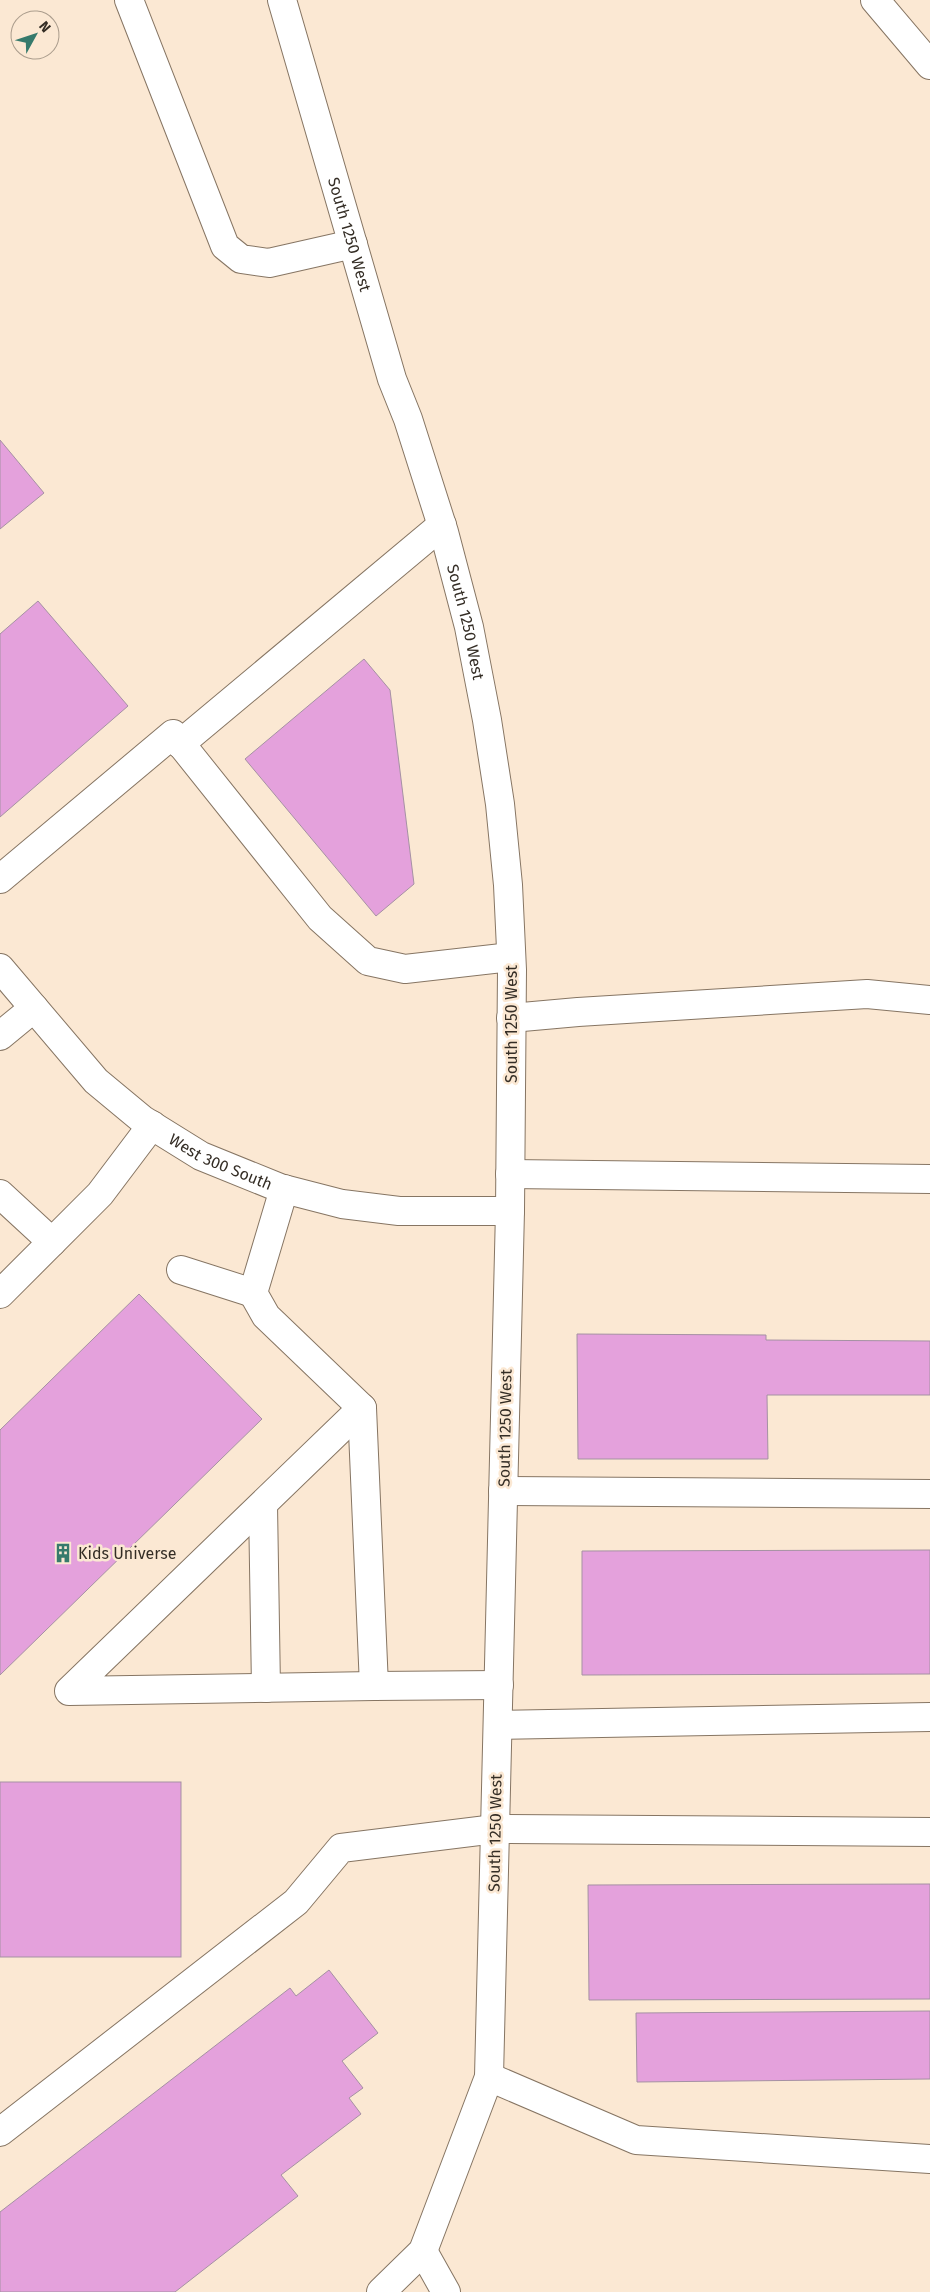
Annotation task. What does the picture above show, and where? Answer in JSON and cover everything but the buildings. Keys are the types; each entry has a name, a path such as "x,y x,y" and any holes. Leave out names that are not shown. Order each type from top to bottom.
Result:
{"street":[{"path":"129,0 225,246 241,259 269,263 353,244"},
{"name":"South 1250 West","path":"282,0 392,379 408,419 442,525 469,627 487,720 500,804 511,957 510,1211 489,2078 423,2251"},
{"path":"875,0 930,65"},
{"path":"180,744 442,525"},
{"path":"0,879 173,734 320,918 368,961 405,969 511,957"},
{"name":"West 300 South","path":"0,968 96,1081 152,1125 201,1156 284,1189 342,1204 399,1211 510,1211"},
{"path":"511,1018 867,994 930,1000"},
{"path":"0,1036 34,1008"},
{"path":"0,1294 100,1194 152,1125"},
{"path":"510,1174 930,1179"},
{"path":"253,1293 284,1189"},
{"path":"0,1194 52,1242"},
{"path":"181,1270 253,1293 266,1316 362,1408 374,1686"},
{"path":"362,1408 69,1691 499,1685"},
{"path":"503,1491 930,1494"},
{"path":"263,1505 266,1688"},
{"path":"498,1725 930,1718"},
{"path":"0,2132 296,1902 340,1848 495,1829 930,1832"},
{"path":"489,2078 636,2140 930,2158"},
{"path":"381,2292 423,2251 446,2292"}],"place":[{"name":"Kids Universe","path":"63,1553"}]}
